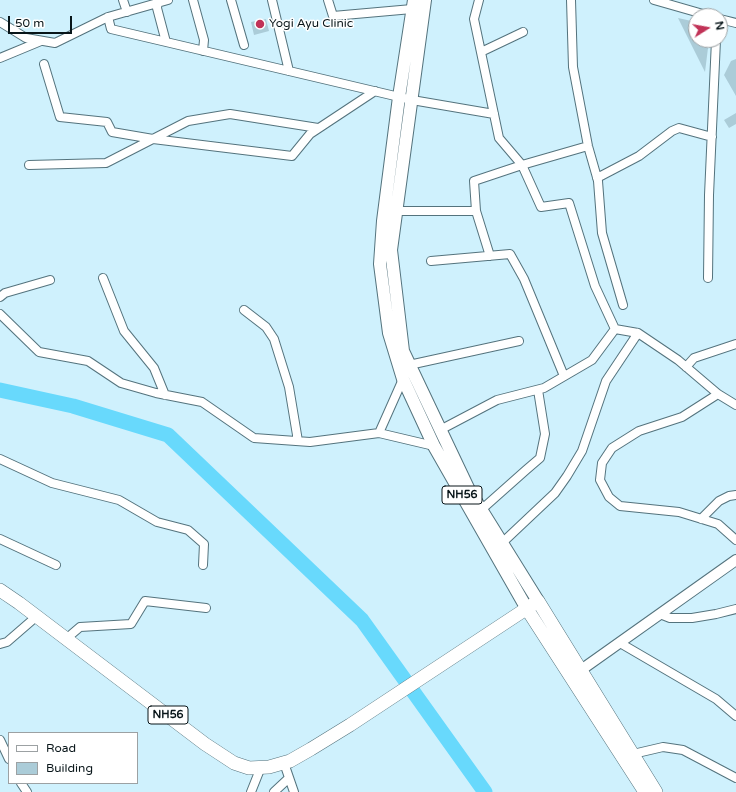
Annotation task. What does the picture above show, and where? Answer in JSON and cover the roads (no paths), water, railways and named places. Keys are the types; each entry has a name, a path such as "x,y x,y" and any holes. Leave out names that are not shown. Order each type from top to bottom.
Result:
{"highway":[{"name":"NH56","path":"0,590 37,616 205,744 234,763 249,768 269,767 290,761 350,725 533,605"},
{"name":"NH56","path":"533,605 581,670 656,792"},
{"name":"NH56","path":"533,605 645,792"}],"main road":[{"path":"425,0 391,250 403,352 469,490 502,543 533,605"},
{"path":"403,379 389,333 380,264 383,221 399,97 413,5"},
{"name":"NH56","path":"403,379 434,446 533,605"}],"street":[{"path":"124,0 127,12"},
{"path":"0,22 26,38 55,43 108,17 158,1 168,0"},
{"path":"193,0 204,40 203,50"},
{"path":"231,0 244,45"},
{"path":"272,0 289,71"},
{"path":"328,0 333,16 413,5"},
{"path":"479,0 474,19 499,138 522,165 541,207 569,203 595,286 615,329"},
{"path":"571,0 573,68 588,146 597,178 602,233 623,305"},
{"path":"654,0 688,10"},
{"path":"158,1 157,8 166,42"},
{"path":"108,17 111,29 412,100 494,114"},
{"path":"481,52 523,32"},
{"path":"0,58 42,40"},
{"path":"708,278 709,194 716,48"},
{"path":"44,64 60,117 106,122 112,132 153,139 292,156 310,134 375,91"},
{"path":"29,165 106,163 188,122 230,114 318,128"},
{"path":"597,178 639,156 672,131 679,128 712,137"},
{"path":"490,256 476,211 474,181 522,165 588,146"},
{"path":"397,211 476,211"},
{"path":"431,261 510,254 524,279 564,376"},
{"path":"103,278 124,331 154,368 165,395"},
{"path":"0,297 5,293 50,280"},
{"path":"244,310 266,327 274,339 289,387 298,441"},
{"path":"0,314 38,352 88,361 120,383 165,395 202,402 254,438 310,442 379,433 434,446"},
{"path":"615,329 638,333 678,360 718,394 736,405"},
{"path":"440,430 497,400 544,388 592,360 615,329"},
{"path":"502,543 555,493 571,470 582,451 606,381 638,333"},
{"path":"409,365 519,341"},
{"path":"686,367 694,358 736,344"},
{"path":"379,433 403,379"},
{"path":"481,510 540,458 545,434 538,390"},
{"path":"718,394 682,416 639,431 612,448 602,463 600,480 609,497 620,506 679,512 718,524 736,540"},
{"path":"0,459 52,483 119,500 157,522 188,530 204,544 203,565"},
{"path":"701,519 718,501 729,496 736,495"},
{"path":"0,539 56,565"},
{"path":"581,670 736,560"},
{"path":"66,639 80,627 131,624 145,601 206,608"},
{"path":"660,614 670,618 692,618 736,609"},
{"path":"0,644 7,642 37,616"},
{"path":"620,642 716,699 736,716"},
{"path":"0,740 8,757"},
{"path":"633,754 663,747 683,750 736,778"},
{"path":"284,762 294,792"},
{"path":"251,792 261,767"},
{"path":"274,792 289,778"},
{"path":"21,784 27,792"}],"waterway":[{"path":"0,390 73,406 168,435 362,620 485,792"}],"place":[{"name":"Yogi Ayu Clinic","path":"260,24"}]}
